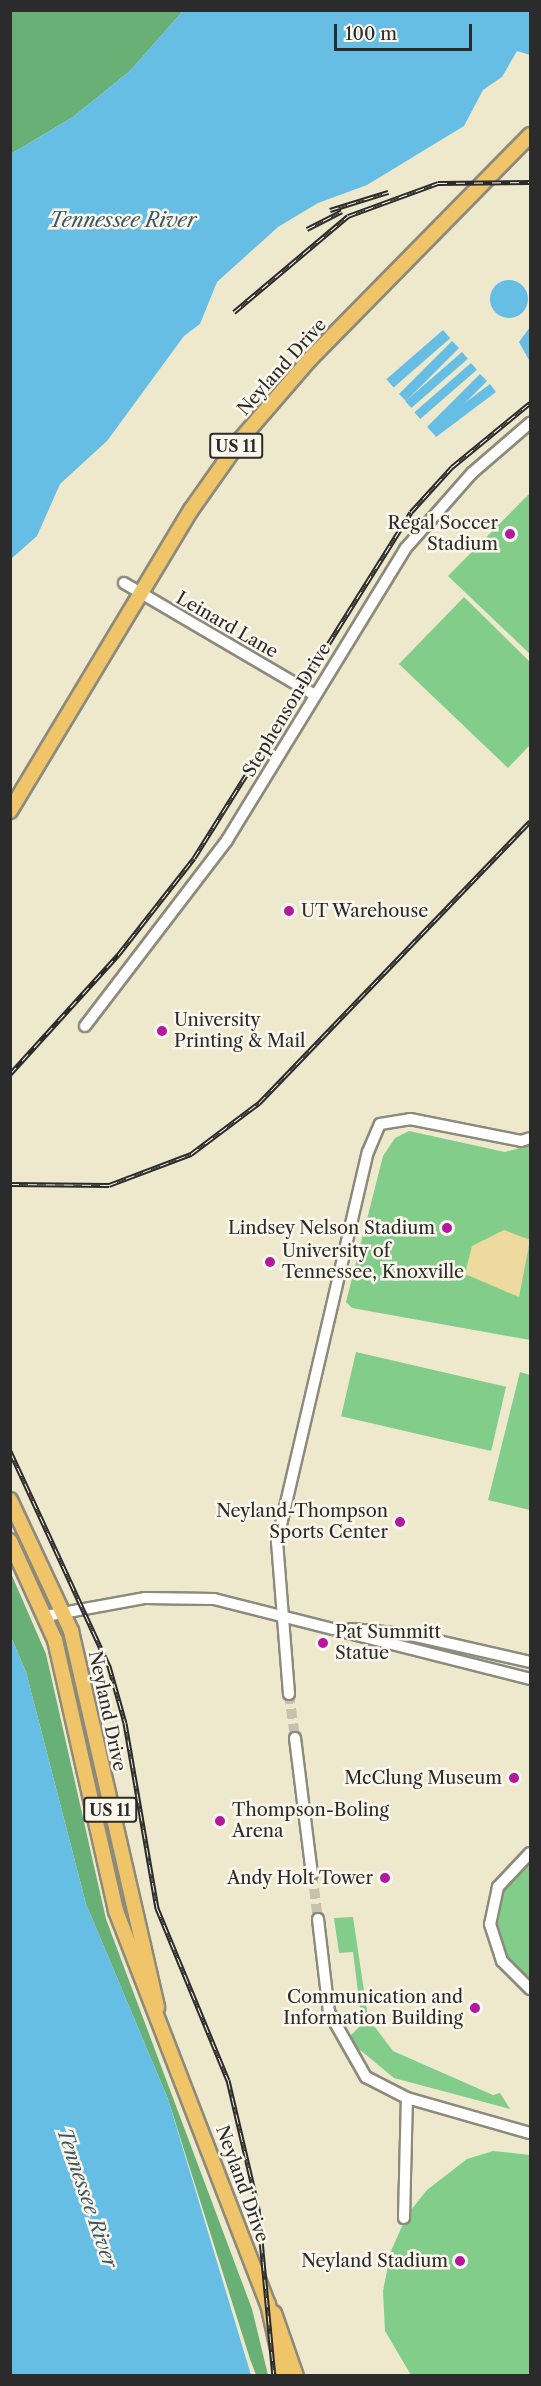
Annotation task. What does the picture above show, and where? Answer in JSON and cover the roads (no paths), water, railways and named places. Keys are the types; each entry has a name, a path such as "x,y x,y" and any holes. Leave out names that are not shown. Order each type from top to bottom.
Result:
{"main road":[{"name":"Neyland Drive","path":"10,811 141,593 241,439 318,351 531,135"},
{"name":"Neyland Drive","path":"10,1500 63,1611 158,2009"},
{"name":"Neyland Drive","path":"10,1541 46,1616 116,1911 158,2009 296,2376"},
{"name":"Neyland Drive","path":"268,2304 284,2376"}],"street":[{"name":"Stephenson Drive","path":"85,1026 226,840 425,523 472,472 531,423"},
{"name":"Leinard Lane","path":"124,583 315,695"},
{"path":"289,1694 278,1612 277,1542 368,1152 380,1124 410,1119 521,1141 531,1138"},
{"path":"46,1616 63,1611 186,1596 278,1612 351,1629 415,1652 531,1679"},
{"path":"351,1629 407,1634 531,1662"},
{"path":"295,1738 312,1874"},
{"path":"531,1853 498,1887 490,1924 502,1961 531,1989"},
{"path":"318,1919 329,2012 346,2049 366,2077 407,2098 531,2133"},
{"path":"405,2218 407,2098"}],"water":[{"name":"Tennessee River","path":"183,11 530,11 530,55 517,51 502,77 483,90 464,126 367,185 318,203 278,227 217,282 200,324 184,336 107,441 60,484 37,536 11,559 11,154 73,117 130,71"},
{"path":"509,280 523,285 528,299 523,313 509,318 495,313 490,299 495,285"},
{"path":"530,327 530,362 519,342"},
{"path":"443,330 450,338 394,388 386,379"},
{"path":"452,341 459,348 406,401 399,394"},
{"path":"462,352 468,359 411,408 405,401"},
{"path":"471,363 477,370 420,419 414,412"},
{"path":"480,374 487,381 434,434 427,427"},
{"path":"490,384 496,392 436,437 430,429"},
{"name":"Tennessee River","path":"11,1637 26,1672 86,1904 168,2099 251,2375 11,2375"}],"tunnel":[{"path":"289,1694 295,1738"},
{"path":"312,1874 318,1919"}],"railway":[{"path":"234,312 348,216 438,183 530,182"},
{"path":"330,210 388,192"},
{"path":"307,229 342,211"},
{"path":"10,1074 118,955 194,858 411,512 452,467 530,403"},
{"path":"10,1184 109,1185 191,1154 259,1103 530,821"},
{"path":"10,1451 109,1666 125,1723 157,1908 228,2080 258,2208 274,2376"}],"place":[{"name":"Regal Soccer Stadium","path":"510,534"},
{"name":"UT Warehouse","path":"289,911"},
{"name":"University Printing & Mail","path":"162,1031"},
{"name":"Lindsey Nelson Stadium","path":"447,1228"},
{"name":"University of Tennessee, Knoxville","path":"270,1262"},
{"name":"Neyland-Thompson Sports Center","path":"400,1522"},
{"name":"Pat Summitt Statue","path":"323,1643"},
{"name":"McClung Museum","path":"514,1778"},
{"name":"Thompson-Boling Arena","path":"220,1821"},
{"name":"Andy Holt Tower","path":"385,1878"},
{"name":"Communication and Information Building","path":"475,2008"},
{"name":"Neyland Stadium","path":"460,2261"}]}
